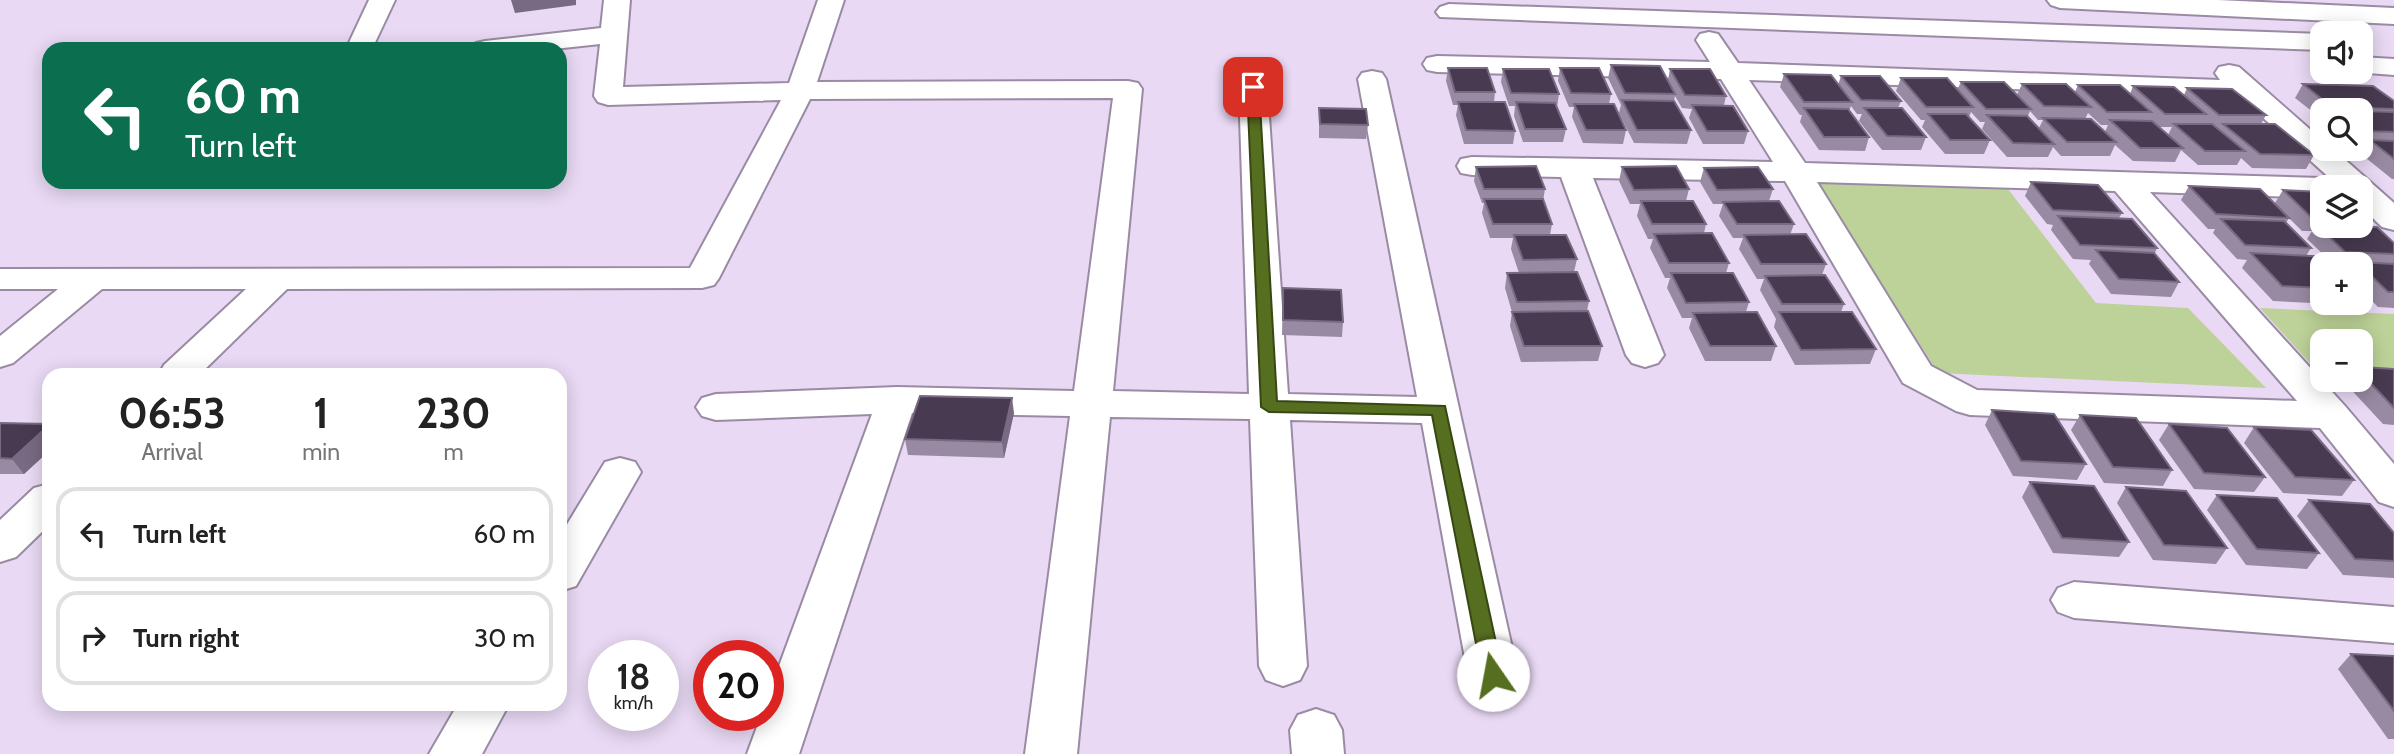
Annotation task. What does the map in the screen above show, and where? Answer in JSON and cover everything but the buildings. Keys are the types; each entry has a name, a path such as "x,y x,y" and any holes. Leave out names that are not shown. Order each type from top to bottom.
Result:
{"street":[{"path":"362,42 382,0"},
{"path":"617,0 608,96 800,91 1128,89 1051,754"},
{"path":"0,279 702,278 800,91 831,0 820,0"},
{"path":"1653,0 1700,31 1730,71 1795,172 1917,374 1970,402 2331,415"},
{"path":"1765,0 1793,25"},
{"path":"2060,0 2394,16"},
{"path":"1455,22 1700,31 2310,62"},
{"path":"1700,31 1793,25 2310,42"},
{"path":"546,42 615,34"},
{"path":"2373,43 2394,44"},
{"path":"2211,57 2344,175"},
{"path":"1437,64 2246,89"},
{"path":"2373,66 2394,67"},
{"path":"1371,79 1493,675"},
{"path":"1253,87 1283,666"},
{"path":"1472,166 1795,172 2310,188"},
{"path":"1574,169 1645,355"},
{"path":"2123,181 2331,415 2394,492"},
{"path":"2373,201 2394,220"},
{"path":"0,355 93,279"},
{"path":"184,368 277,279"},
{"path":"716,407 897,400 1439,410"},
{"path":"774,754 897,400"},
{"path":"567,562 620,472"},
{"path":"0,546 42,506"},
{"path":"2074,600 2394,625"},
{"path":"455,754 480,711"}],"green space":[{"path":"1817,181 2008,189 2096,303 2188,308 2266,388 1938,373"},
{"path":"2260,308 2310,310 2310,315 2394,314 2394,376 2373,375 2373,329 2310,329 2310,363"}],"route":[{"path":"1253,87 1269,407 1439,410 1493,675"}]}
